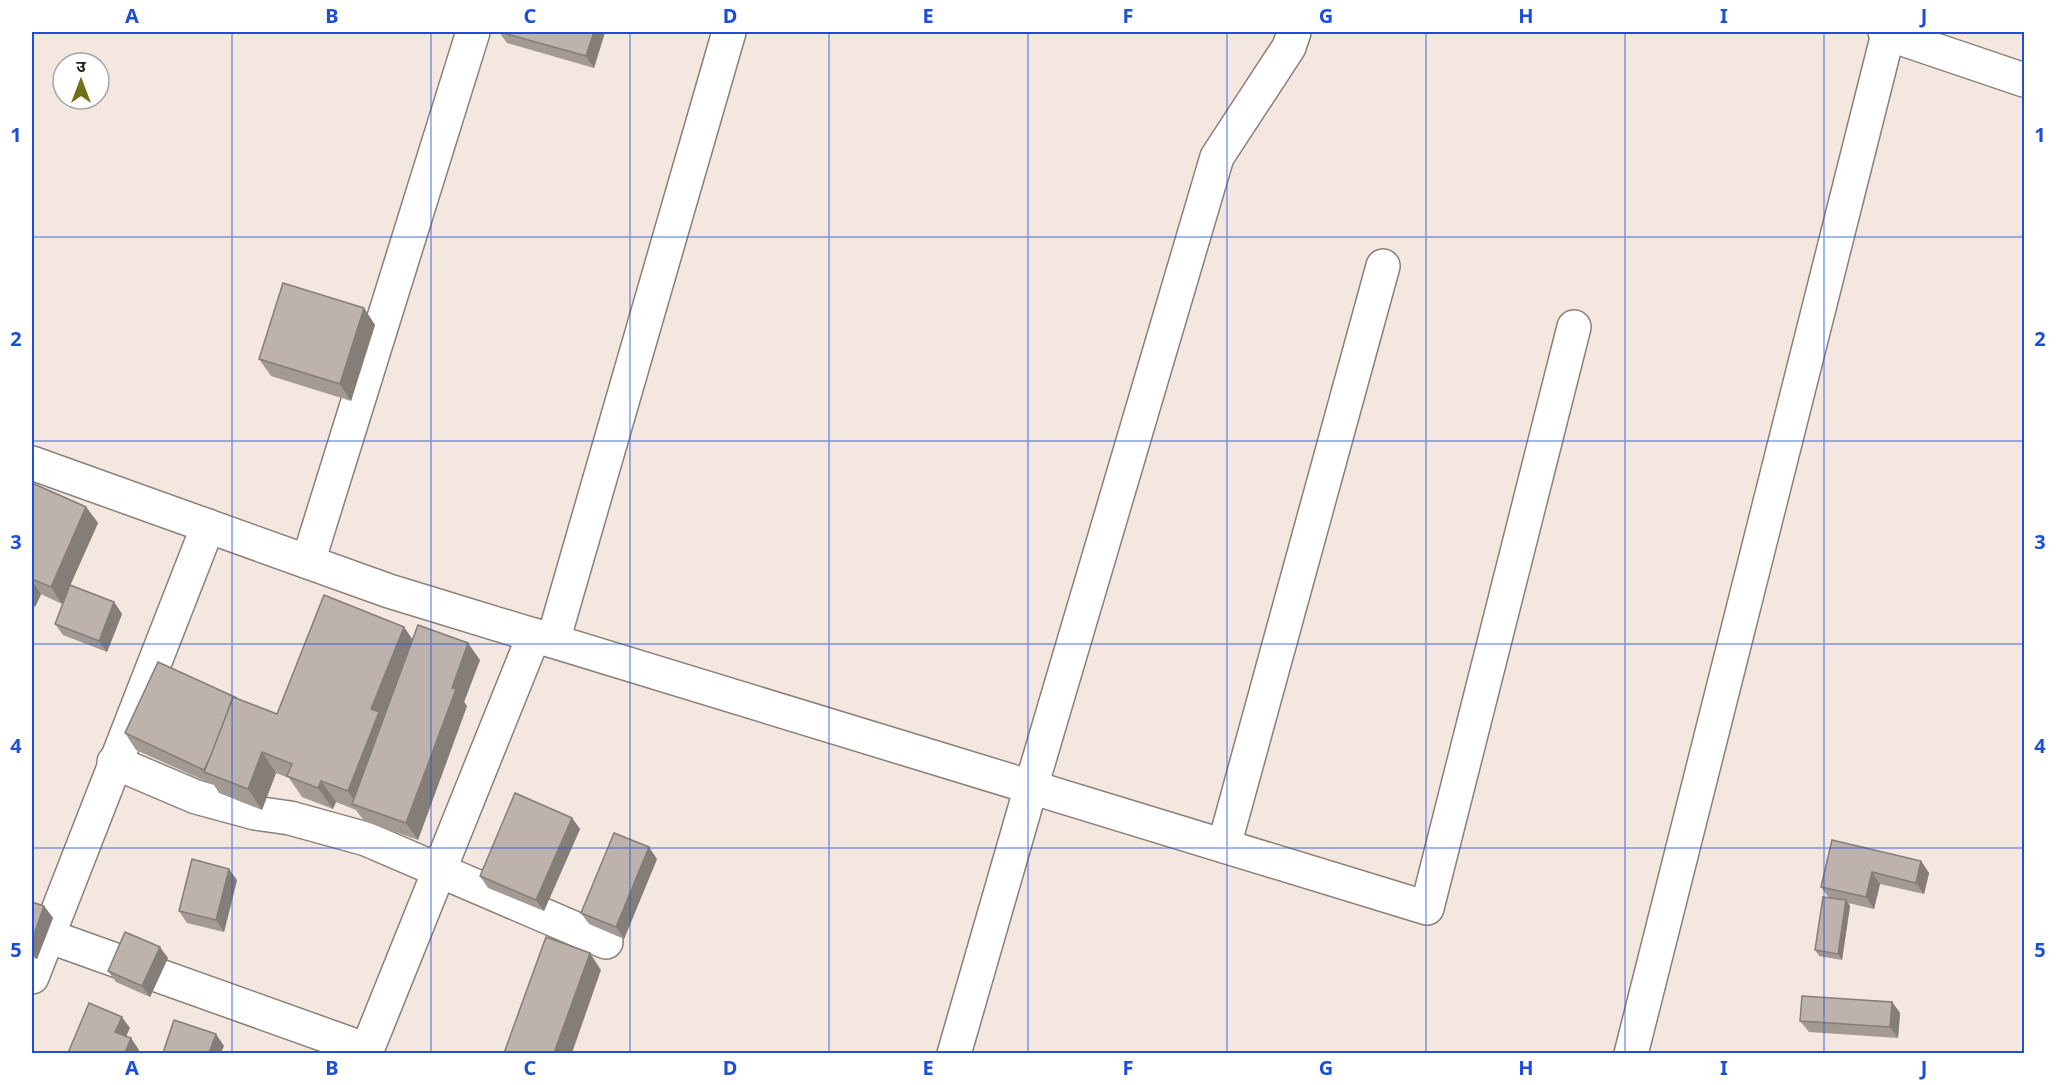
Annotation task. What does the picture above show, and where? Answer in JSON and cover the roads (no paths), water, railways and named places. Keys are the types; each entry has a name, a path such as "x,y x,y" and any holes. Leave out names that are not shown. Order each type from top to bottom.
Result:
{"street":[{"path":"308,562 473,32"},
{"path":"48,936 369,1052 440,871 543,638 729,32"},
{"path":"954,1053 1217,157 1289,47 1294,32"},
{"path":"1630,1053 1887,33 2025,80"},
{"path":"1224,846 1383,266"},
{"path":"32,463 390,591 1427,908 1574,327"},
{"path":"32,977 208,526"},
{"path":"114,762 196,796 255,813 290,818 366,839 606,942"}]}
